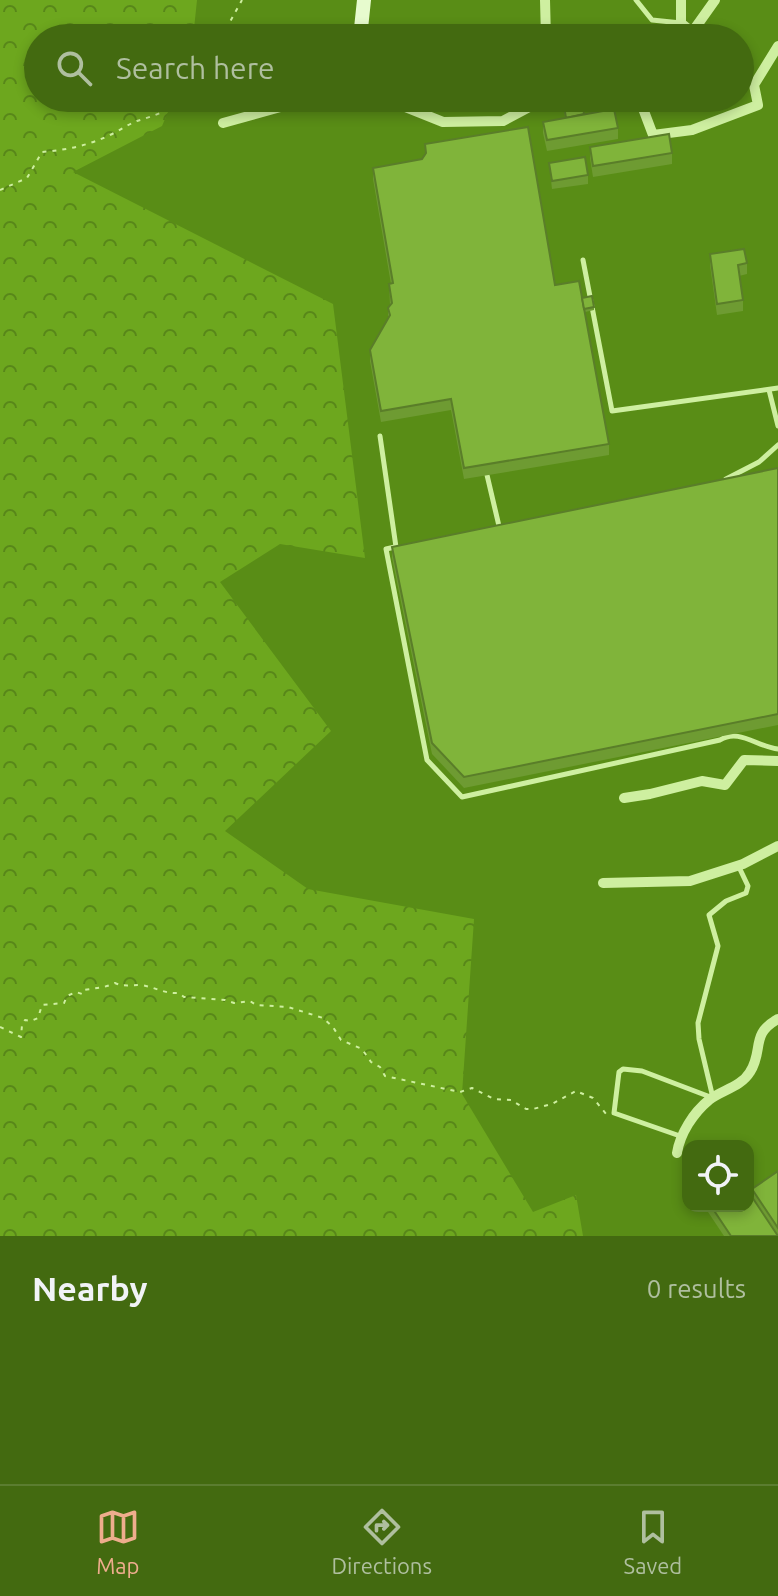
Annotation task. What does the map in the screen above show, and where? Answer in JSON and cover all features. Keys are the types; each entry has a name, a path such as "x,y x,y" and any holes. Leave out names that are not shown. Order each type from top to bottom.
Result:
{"street":[{"path":"361,24 364,0"},
{"path":"545,0 546,24"},
{"path":"681,0 681,23"},
{"path":"698,24 715,0"},
{"path":"754,107 758,105 754,85 778,46"},
{"path":"223,123 263,112"},
{"path":"414,112 443,122 503,121 520,112"},
{"path":"644,112 653,135 692,130 740,112"},
{"path":"624,798 702,781 725,785 744,760 778,761"},
{"path":"603,883 690,881 738,865 778,846"},
{"path":"677,1153 680,1136 708,1101 738,1084 750,1073 762,1030 778,1019"}],"lane":[{"path":"636,0 652,20 681,23"},
{"path":"583,260 612,411 778,388"},
{"path":"769,390 778,426"},
{"path":"380,436 396,547"},
{"path":"716,482 738,475 778,445"},
{"path":"759,462 763,472"},
{"path":"487,475 499,526"},
{"path":"484,529 515,523"},
{"path":"410,544 386,549 427,760 462,797 738,734 761,747 778,749"},
{"path":"713,1098 698,1023 718,946 709,915 726,901 746,893 748,886 738,865"},
{"path":"680,1136 614,1113 619,1072 623,1069 642,1071 713,1098"}],"path":[{"path":"229,24 242,0"},
{"path":"0,190 27,178 42,152 92,143 162,112"},
{"path":"0,1027 21,1037 25,1020 38,1018 42,1005 64,1003 67,996 76,992 82,994 94,986 107,987 115,983 120,986 153,987 184,997 288,1007 323,1018 341,1040 362,1049 385,1076 460,1092 472,1088 494,1099 511,1100 526,1109 552,1104 576,1091 593,1098 608,1116 620,1116"}],"green space":[{"path":"0,0 197,0 194,24 24,24 24,112 168,112 162,126 73,172 333,304 365,558 280,544 220,582 331,731 225,831 308,889 474,919 462,1094 533,1212 576,1195 583,1236 0,1236"}],"building":[{"path":"565,112 584,112 584,114 566,118"},
{"path":"615,112 618,128 547,140 543,122"},
{"path":"528,127 555,285 579,281 609,444 464,468 451,399 381,411 370,350 390,315 389,284 393,283 373,168 422,159 426,153 425,144"},
{"path":"669,134 672,153 593,166 590,147"},
{"path":"585,157 588,175 552,181 549,163"},
{"path":"744,249 747,263 738,265 743,300 717,304 710,254"},
{"path":"592,296 594,307 584,309 582,298"},
{"path":"778,468 778,714 464,777 432,743 392,547"},
{"path":"778,1171 778,1228 754,1192 754,1188"},
{"path":"754,1200 778,1236 731,1236 715,1212 754,1212"}]}
